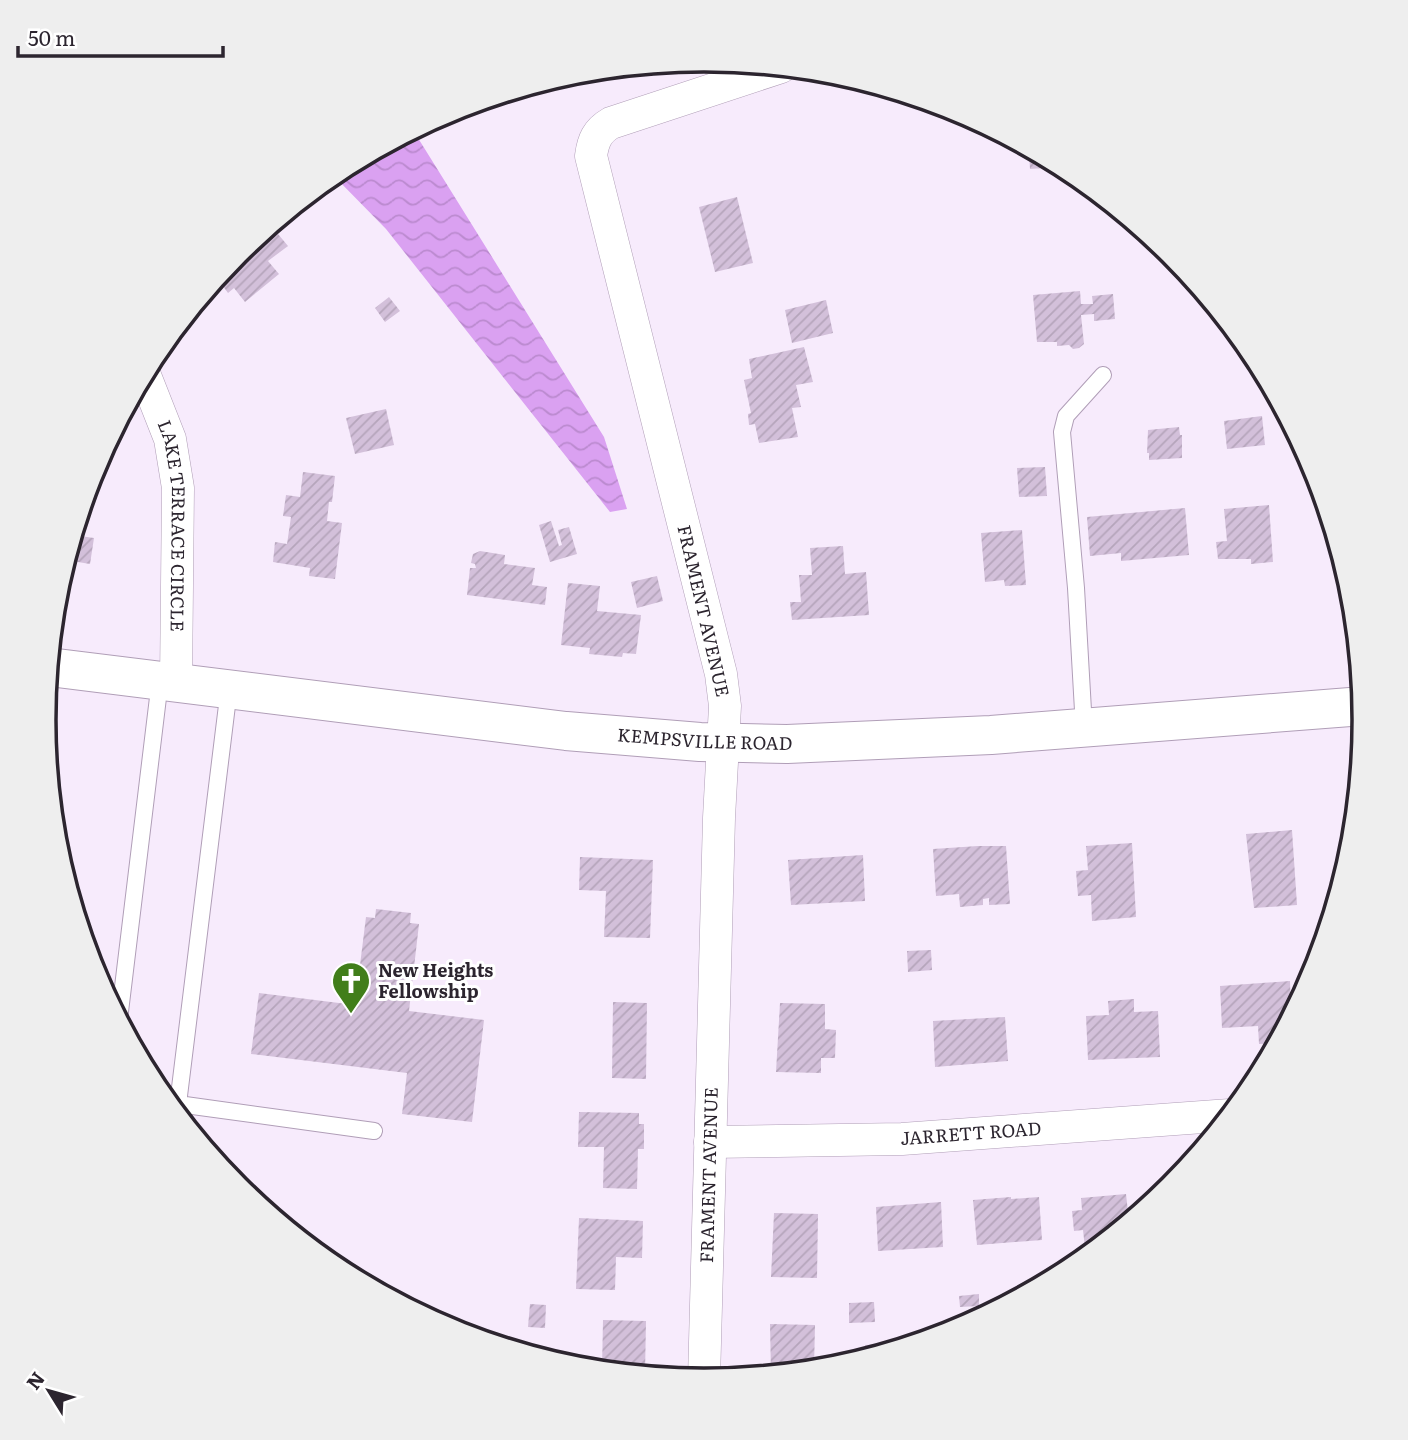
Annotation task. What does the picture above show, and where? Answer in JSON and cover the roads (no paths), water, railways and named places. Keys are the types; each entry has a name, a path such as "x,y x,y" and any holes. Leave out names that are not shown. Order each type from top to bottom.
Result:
{"main road":[{"name":"KEMPSVILLE ROAD","path":"58,668 566,731 724,743 801,744 990,735 1352,707"}],"street":[{"name":"FRAMENT AVENUE","path":"704,1368 725,706 720,674 591,156 593,141 603,127 611,123 758,74"},
{"name":"LAKE TERRACE CIRCLE","path":"149,386 170,439 178,488 168,682"},
{"name":"JARRETT ROAD","path":"710,1142 902,1139 1216,1116"}],"lane":[{"path":"1084,728 1076,588 1062,432 1066,416 1104,375"},
{"path":"121,1004 168,682"},
{"path":"175,1094 229,690"},
{"path":"184,1106 374,1131"}],"water":[{"path":"418,138 604,437 627,509 610,512 386,229 341,183"}],"place":[{"name":"New Heights Fellowship","path":"351,1015"}]}
